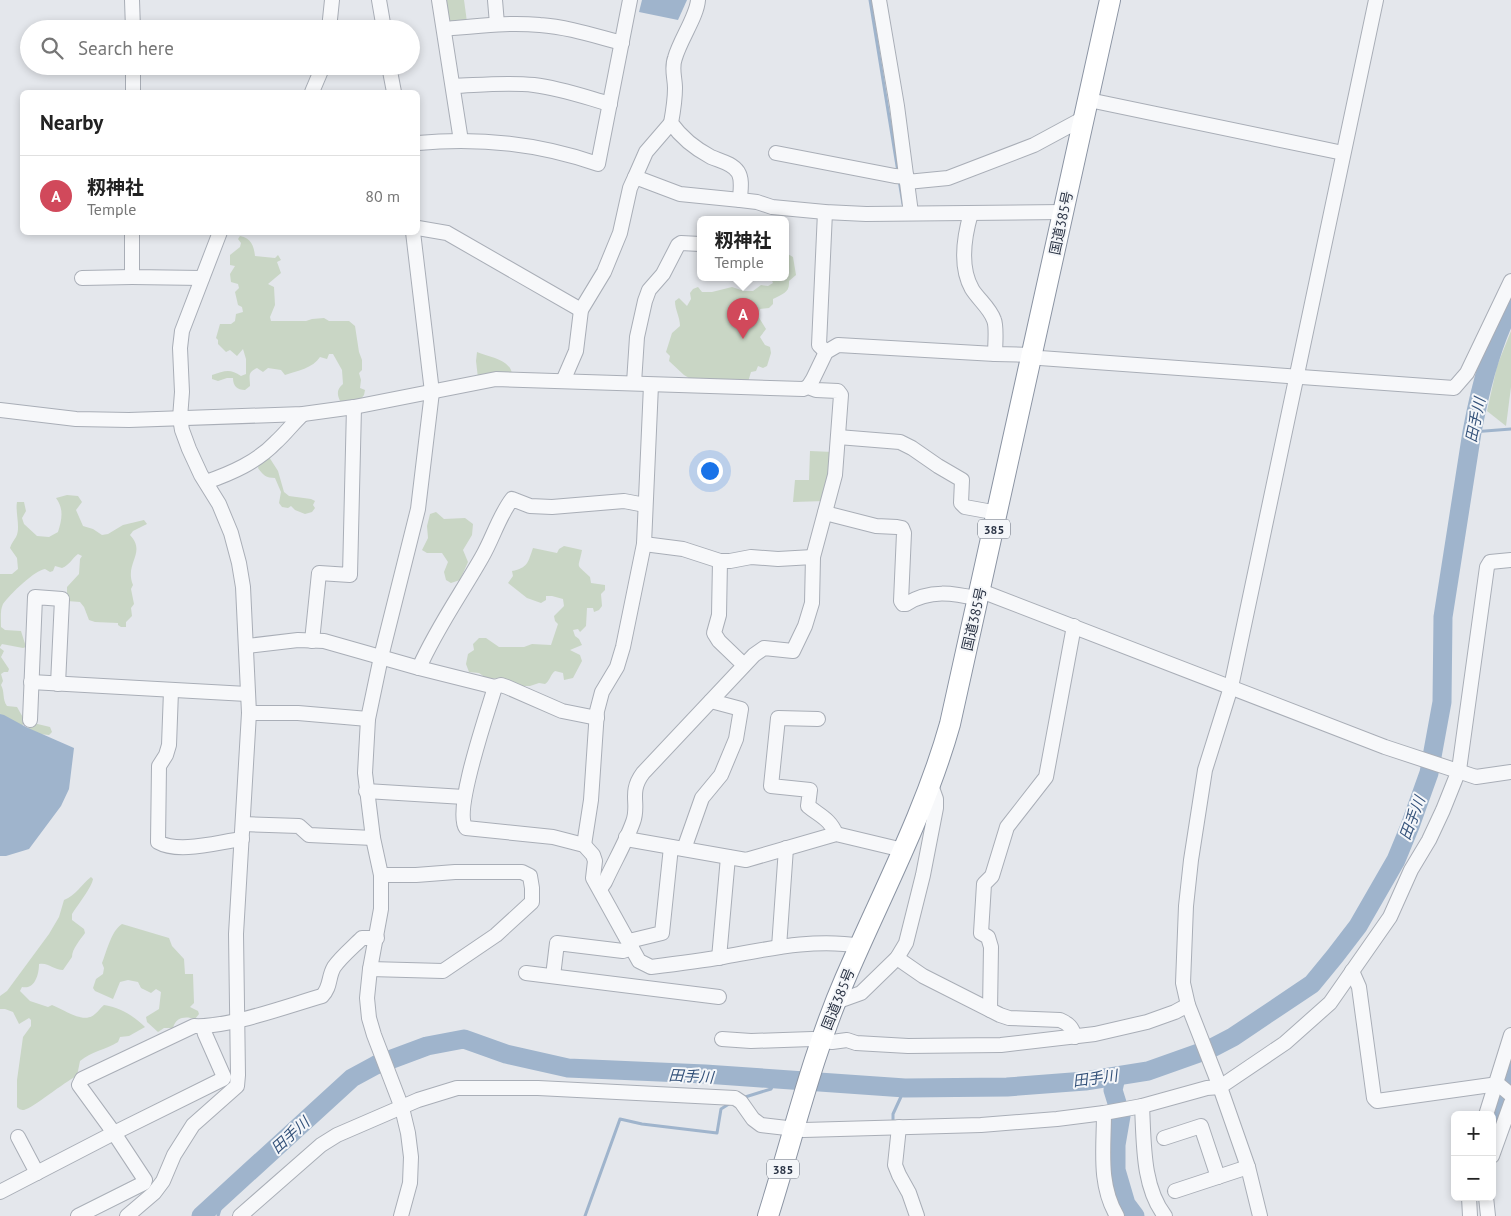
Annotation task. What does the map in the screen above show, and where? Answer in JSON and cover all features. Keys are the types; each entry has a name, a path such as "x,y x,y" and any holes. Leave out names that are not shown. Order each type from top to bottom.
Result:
{"highway":[{"name":"国道385号","path":"768,1216 822,1041 836,1002 930,785 950,724 1110,0"}],"street":[{"path":"132,0 132,20"},
{"path":"330,20 332,0"},
{"path":"379,0 382,20"},
{"path":"439,0 461,141"},
{"path":"495,0 498,24"},
{"path":"420,143 461,141 514,144 550,149 598,164 630,0"},
{"path":"698,0 696,12 674,60 673,74 675,87 672,123 678,133 697,148 710,157 727,163 738,172 740,200"},
{"path":"879,0 911,213"},
{"path":"1260,1216 1248,1167 1219,1083 1190,1008 1183,983 1183,957 1191,860 1205,770 1231,687 1376,0"},
{"path":"444,29 498,24 539,25 564,28 622,43"},
{"path":"133,75 133,90"},
{"path":"313,90 319,75"},
{"path":"391,75 394,90"},
{"path":"453,86 534,85 562,90 610,104"},
{"path":"776,153 907,179 948,178 1034,145 1087,109 1343,153"},
{"path":"563,381 576,351 581,310 604,272 620,234 630,188 646,152 672,123"},
{"path":"635,177 680,194 757,202 772,214 825,212 866,214 1064,212"},
{"path":"825,212 819,345 826,352"},
{"path":"971,213 963,252 966,270 972,290 995,320 995,354"},
{"path":"420,228 447,233 581,310"},
{"path":"132,235 132,277"},
{"path":"127,1216 154,1193 163,1182 174,1155 193,1125 237,1086 236,934 249,713 247,646 240,563 231,533 219,504 189,449 180,418 182,392 180,348 182,331 219,235"},
{"path":"401,1216 410,1183 411,1157 408,1133 400,1104 374,1035 369,1018 367,998 370,969 381,909 380,875 366,791 365,773 368,719 381,657 418,509 432,392 413,235"},
{"path":"634,383 637,337 649,290 663,274 678,245 681,243 697,244"},
{"path":"82,278 202,278"},
{"path":"0,410 76,419 129,420 303,414 354,407 496,379 802,389 808,387 814,379 826,352 838,345 995,354 1032,354 1040,358 1454,388 1467,373 1511,281"},
{"path":"584,845 591,800 597,718 602,692 617,667 623,647 644,544 651,385"},
{"path":"597,884 605,882 634,821 634,797 638,781 744,665 764,648 793,651 805,626 812,603 813,556 836,475 841,395 838,391 816,390 808,387"},
{"path":"312,641 319,573 350,575 354,407"},
{"path":"206,482 232,472 255,459 276,443 303,414"},
{"path":"838,437 900,442 962,480 961,503 965,507 998,513"},
{"path":"418,668 431,640 484,555 505,508 512,499 530,506 552,507 624,501 645,504"},
{"path":"826,513 876,526 902,528 904,533 901,601 903,604 938,593 980,595 1074,626 1385,747 1476,777 1511,772"},
{"path":"644,544 683,549 720,561 751,557 778,559 813,556"},
{"path":"240,1216 321,1145 400,1104 457,1088 538,1088 735,1098 741,1102 752,1119 762,1124 796,1125 804,1130 981,1125 1057,1120 1136,1107 1219,1083 1285,1044 1330,1003 1390,918 1410,870 1429,840 1443,810 1459,770 1487,567 1490,562 1511,560"},
{"path":"720,561 719,615 714,633 719,641 744,665"},
{"path":"30,720 35,597 62,599 58,684"},
{"path":"990,1010 991,947 988,937 981,933 984,884 992,876 1007,827 1046,777 1074,626"},
{"path":"247,646 298,640 324,641 418,668 495,687 501,685 562,711 597,718"},
{"path":"31,682 247,694"},
{"path":"495,687 464,797 463,824 466,828 553,837 584,845 593,855 597,884 639,961 645,966 651,967 719,958 779,947 812,944 860,946"},
{"path":"171,690 169,745 166,755 159,766 158,842 181,848 242,839"},
{"path":"553,976 557,943 623,951 630,945 662,933 677,848 702,798 721,775 736,739 741,709 711,701"},
{"path":"249,713 298,713 368,719"},
{"path":"818,719 778,718 771,786 810,790 808,806 819,816 831,823 836,834"},
{"path":"836,1002 861,992 897,958 906,943 923,874 934,816 936,800 930,785"},
{"path":"366,791 464,797"},
{"path":"243,824 299,826 310,835 373,838"},
{"path":"626,837 632,840 746,860 836,834 903,850"},
{"path":"779,947 786,848"},
{"path":"719,958 728,857"},
{"path":"370,969 443,970 496,935 532,902 530,876 522,872 380,875"},
{"path":"78,1216 144,1183 145,1180 79,1085 82,1079 194,1026 203,1027 238,1020 322,996 327,990 333,968 362,938 377,938"},
{"path":"897,958 923,976 1000,1015 1009,1018 1060,1020 1067,1023 1073,1029 1075,1036"},
{"path":"642,987 645,966"},
{"path":"1352,971 1359,987 1374,1098 1377,1101 1496,1084 1511,1095"},
{"path":"526,973 719,997"},
{"path":"722,1039 751,1041 812,1039 832,1042 846,1040 856,1044 908,1046 1001,1045 1095,1034 1147,1022 1190,1008"},
{"path":"0,1192 223,1079 224,1076 203,1027"},
{"path":"1487,1111 1511,1035"},
{"path":"1496,1145 1511,1106"},
{"path":"1136,1107 1151,1188 1159,1208 1166,1216"},
{"path":"1104,1113 1102,1167 1109,1198 1117,1216"},
{"path":"1164,1138 1201,1126 1218,1177"},
{"path":"899,1127 895,1165 909,1193 917,1216"},
{"path":"18,1137 37,1173"},
{"path":"1175,1191 1248,1167"},
{"path":"1469,1201 1470,1216"},
{"path":"1486,1201 1488,1216"}],"green space":[{"path":"445,0 464,0 467,22 453,25 448,21"},
{"path":"240,236 251,243 255,256 275,258 278,255 281,260 277,262 281,273 268,284 274,287 275,305 270,317 271,321 306,321 324,318 329,321 349,321 355,326 362,360 362,370 359,373 361,380 360,388 365,390 364,395 359,401 341,403 338,393 339,388 343,384 342,370 333,354 329,354 327,359 320,357 313,364 285,375 281,370 268,368 263,372 257,368 250,373 250,386 245,390 236,387 233,378 218,381 212,379 212,375 224,371 234,372 241,376 246,374 246,359 243,349 237,356 230,350 226,352 218,344 216,338 220,324 231,324 235,321 236,314 243,312 242,307 238,305 235,292 239,288 238,284 231,282 230,274 235,266 230,265 230,255 240,247 241,243 238,239"},
{"path":"789,255 793,257 796,275 789,281"},
{"path":"772,281 789,281 789,285 787,291 773,299 773,304 769,308 760,309 758,316 766,329 760,337 765,345 770,347 771,353 767,366 763,368 758,366 756,371 751,372 748,382 694,381 684,375 669,361 670,356 666,352 672,333 680,326 675,301 679,298 687,306 691,299 690,293 698,287 702,292 712,292 732,287 744,291 753,291 761,285 768,286 773,283"},
{"path":"1511,331 1511,387 1506,426 1487,411 1497,366"},
{"path":"477,352 504,362 511,370 512,375 478,378"},
{"path":"810,451 833,452 825,501 793,502 795,480 809,480"},
{"path":"269,457 278,471 284,492 289,496 315,501 313,505 315,508 312,512 305,514 291,506 288,508 282,507 279,503 281,492 275,478 265,476 258,468 260,461"},
{"path":"67,495 78,496 82,502 76,510 83,526 93,529 102,535 108,534 123,525 144,520 147,524 133,531 130,535 135,541 136,547 131,570 133,585 131,589 134,604 131,608 132,616 126,622 126,627 121,627 118,623 95,622 89,620 80,602 67,601 67,587 79,574 82,556 78,554 62,568 55,566 53,571 50,572 45,569 35,573 6,600 1,609 1,627 5,630 21,631 26,647 2,644 0,647 0,574 12,574 18,569 17,558 10,548 17,533 17,502 24,502 26,511 22,518 24,524 37,536 49,537 58,532 61,523 62,514 56,498"},
{"path":"436,512 444,519 465,518 473,524 472,535 463,550 468,562 460,580 451,583 446,580 444,572 448,562 442,553 427,553 422,550 428,538 427,526 430,514"},
{"path":"564,546 582,550 579,566 590,577 591,583 605,585 605,590 601,594 602,606 594,612 593,608 587,608 586,626 580,632 578,629 573,630 582,645 570,650 580,655 582,661 573,678 564,680 563,673 555,671 545,684 520,686 504,679 486,678 479,673 469,672 466,664 468,654 474,650 473,644 479,638 486,638 499,647 524,647 532,644 551,645 558,624 554,616 564,606 563,599 546,596 546,600 541,603 527,598 508,583 513,576 512,571 527,564 533,548 557,553"},
{"path":"0,648 4,651 1,657 9,669 8,672 1,674 3,681 1,685 5,703 7,706 17,707 25,721 50,727 52,732 49,735 29,733 29,726 24,724 20,726 1,720"},
{"path":"91,877 93,879 90,887 72,914 72,920 84,929 85,933 75,948 72,957 63,970 39,964 37,976 33,984 22,987 20,991 30,1001 48,1007 52,1005 85,1018 96,1013 104,1005 110,1006 136,1019 145,1027 129,1036 120,1037 118,1042 80,1061 77,1076 28,1108 21,1110 17,1107 17,1080 23,1037 31,1026 31,1020 29,1018 19,1024 13,1012 0,1009 0,996 7,991 49,934 59,917 64,900 75,893"},
{"path":"122,924 169,938 172,946 184,959 185,974 193,974 194,1003 190,1007 198,1011 199,1014 195,1019 181,1018 174,1024 173,1028 164,1028 158,1032 147,1022 146,1017 159,1009 161,992 156,989 151,993 141,988 138,982 128,980 120,982 113,999 95,991 93,988 96,979 103,974 104,968 102,963 110,942 115,931"}],"water":[{"path":"642,0 687,0 678,20 639,12"},
{"path":"0,714 74,748 69,789 61,806 29,849 6,856 0,856"}],"waterway":[{"path":"870,0 898,172"},
{"path":"899,180 903,204"},
{"name":"田手川","path":"201,1216 352,1078 376,1065 427,1046 464,1039 506,1054 568,1068 705,1074 905,1088 1007,1087 1085,1081 1148,1071 1210,1049 1233,1037 1312,984 1358,926 1396,860 1429,773 1442,702 1443,617 1472,432 1487,367 1511,306"},
{"path":"1472,432 1511,429"},
{"path":"1496,1111 1511,1062"},
{"path":"1116,1077 1113,1090 1121,1116 1116,1145 1116,1170 1126,1204 1135,1216"},
{"path":"742,1098 771,1089 776,1079"},
{"path":"893,1123 893,1114 905,1088"},
{"path":"585,1216 620,1119 642,1124 717,1133 721,1109 732,1102"},
{"path":"218,1216 224,1196"}],"place":[{"name":"籾神社","path":"743,339"}]}
